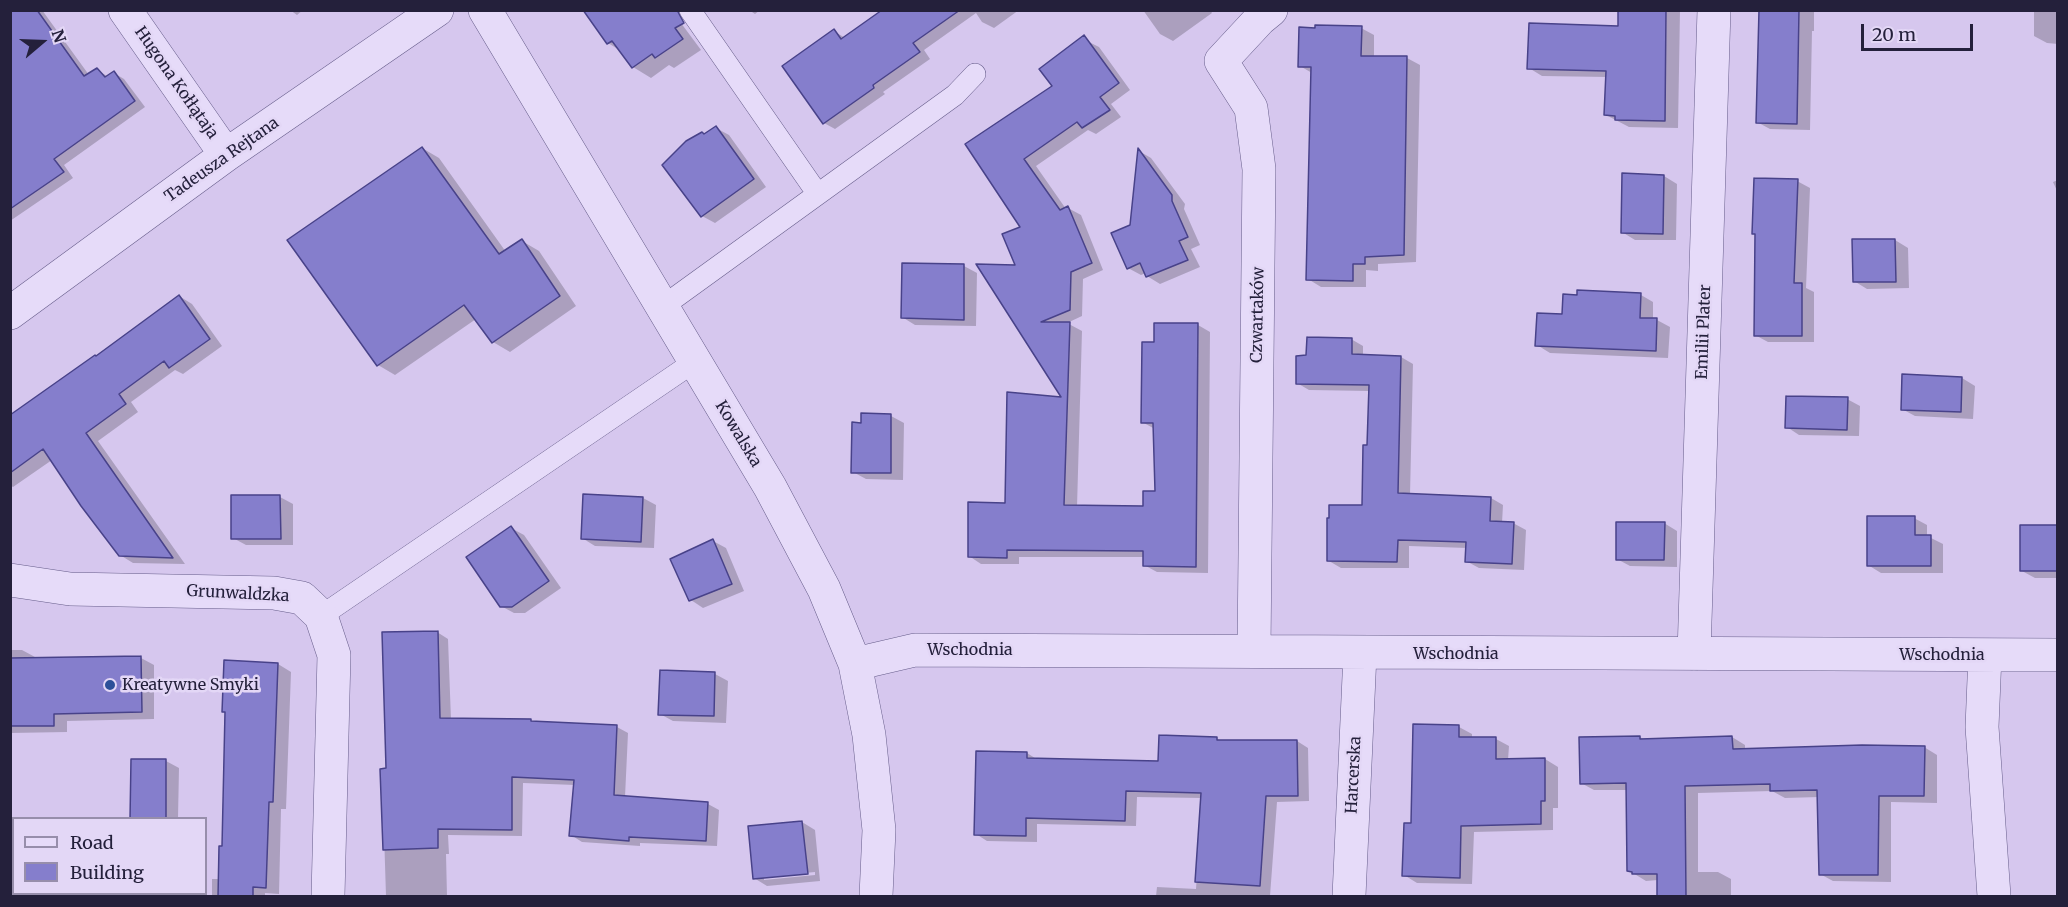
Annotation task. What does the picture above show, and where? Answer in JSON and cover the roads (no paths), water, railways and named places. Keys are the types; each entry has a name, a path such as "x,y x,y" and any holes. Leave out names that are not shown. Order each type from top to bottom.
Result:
{"street":[{"name":"Hugona Kołłątaja","path":"125,10 226,155"},
{"name":"Tadeusza Rejtana","path":"10,313 226,155 437,10"},
{"name":"Kowalska","path":"485,10 770,487 824,589 855,664 869,735 879,830 876,897"},
{"name":"Czwartaków","path":"1254,651 1259,169 1251,108 1221,61 1271,10"},
{"name":"Emilii Plater","path":"1695,654 1714,10"},
{"name":"Grunwaldzka","path":"10,580 70,589 274,593 302,598 321,616"},
{"path":"321,616 334,655 328,897"},
{"name":"Wschodnia","path":"855,664 915,650 2058,656"},
{"name":"Harcerska","path":"1349,897 1360,654"},
{"path":"1985,656 1982,728 1994,897"}],"lane":[{"path":"690,10 817,193"},
{"path":"662,307 955,95 975,74"},
{"path":"321,616 694,362"}],"place":[{"name":"Kreatywne Smyki","path":"110,685"}]}
